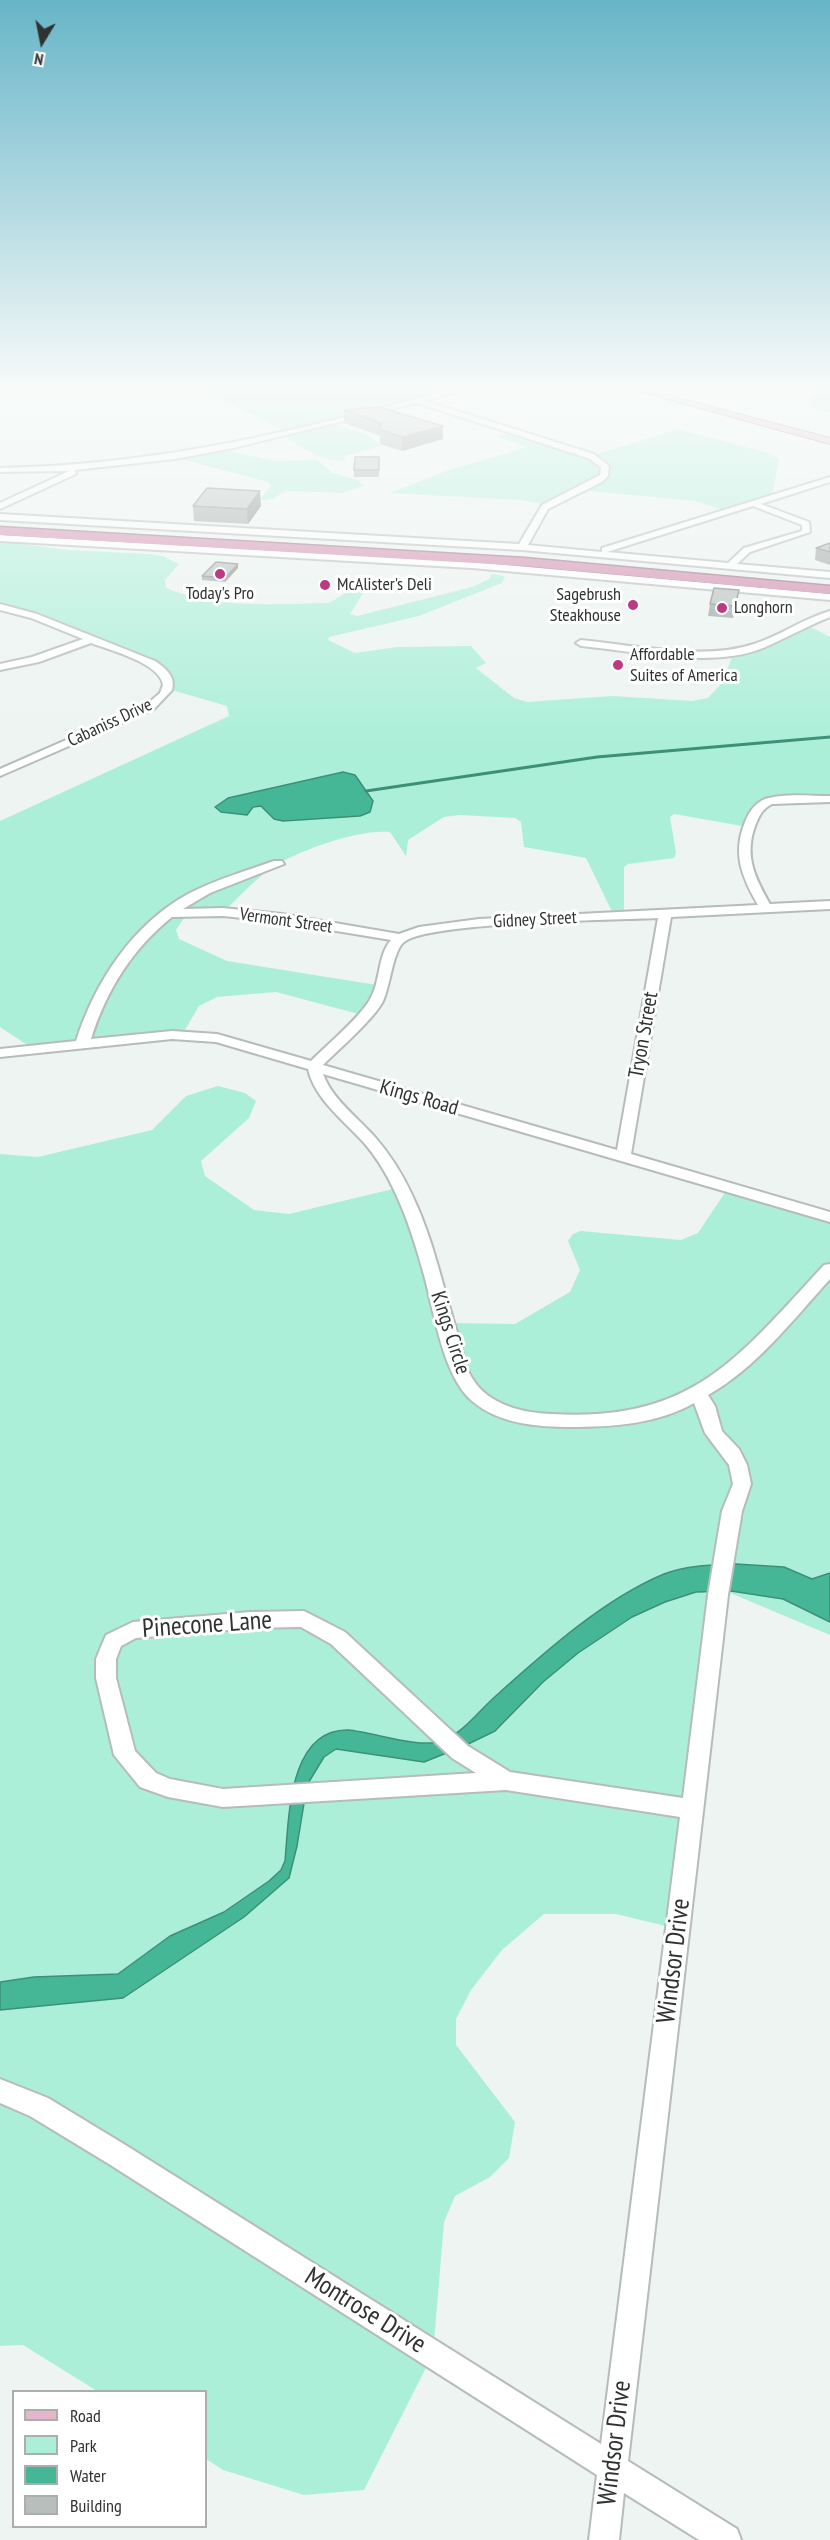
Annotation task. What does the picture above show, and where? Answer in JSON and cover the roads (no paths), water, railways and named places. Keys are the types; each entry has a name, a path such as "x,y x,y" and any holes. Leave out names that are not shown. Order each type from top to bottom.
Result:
{"highway":[{"path":"0,524 302,544 770,584 830,586"},
{"path":"0,531 181,541 421,550 455,549 596,556 830,586"}],"street":[{"path":"522,547 545,508"},
{"path":"596,556 739,508"},
{"path":"731,565 741,553 798,536 808,528 798,520 764,508"},
{"path":"0,517 302,544 830,597"},
{"path":"0,538 522,547 596,556 731,565 830,575"},
{"name":"Cabaniss Drive","path":"0,607 34,616 160,669 169,682 165,695 150,707 0,773"},
{"path":"581,643 694,654 728,653 759,646 797,626 830,614"},
{"path":"0,667 34,660 92,639"},
{"path":"766,908 751,881 742,856 744,841 755,812 763,803 771,801 830,799"},
{"path":"82,1044 92,1010 113,972 153,926 194,897 278,864"},
{"name":"Gidney Street","path":"400,938 435,927 479,923 830,905"},
{"name":"Vermont Street","path":"171,912 223,912 282,918 400,938"},
{"name":"Tryon Street","path":"623,1157 665,913"},
{"path":"314,1066 375,1004 383,986 388,957 400,938"},
{"name":"Kings Road","path":"0,1053 146,1037 193,1035 244,1044 830,1217"},
{"name":"Kings Circle","path":"314,1066 319,1084 372,1143 401,1187 416,1224 458,1362 468,1386 487,1404 513,1415 544,1421 581,1423 633,1418 661,1411 698,1395 754,1353 830,1269"},
{"name":"Windsor Drive","path":"604,2540 718,1595 732,1512 742,1484 738,1465 732,1454 714,1434 706,1406 698,1395"},
{"name":"Pinecone Lane","path":"506,1781 460,1752 338,1638 304,1619 250,1620 133,1630 113,1641 106,1659 106,1678 124,1755 148,1780 168,1788 223,1798 506,1781 693,1809"},
{"name":"Montrose Drive","path":"0,2091 39,2107 118,2155 726,2540"}],"water":[{"path":"343,772 355,775 373,801 370,812 360,816 283,821 274,819 261,806 253,807 247,815 221,812 215,807 228,798"},
{"path":"736,1564 784,1567 812,1579 830,1573 830,1622 783,1599 731,1591 696,1592 665,1602 632,1617 578,1653 543,1682 495,1731 464,1746 424,1762 336,1749 324,1757 307,1785 289,1878 244,1917 123,1998 0,2010 0,1982 34,1977 118,1974 170,1936 224,1912 269,1881 281,1870 285,1861 291,1801 303,1760 313,1744 328,1734 348,1730 409,1742 442,1741 458,1732 491,1700 576,1627 620,1597 673,1571 700,1566"}],"waterway":[{"path":"366,791 597,757 830,737"}],"place":[{"name":"Today's Pro","path":"220,574"},
{"name":"McAlister's Deli","path":"325,585"},
{"name":"Sagebrush Steakhouse","path":"633,605"},
{"name":"Longhorn","path":"722,608"},
{"name":"Affordable Suites of America","path":"618,665"}]}
